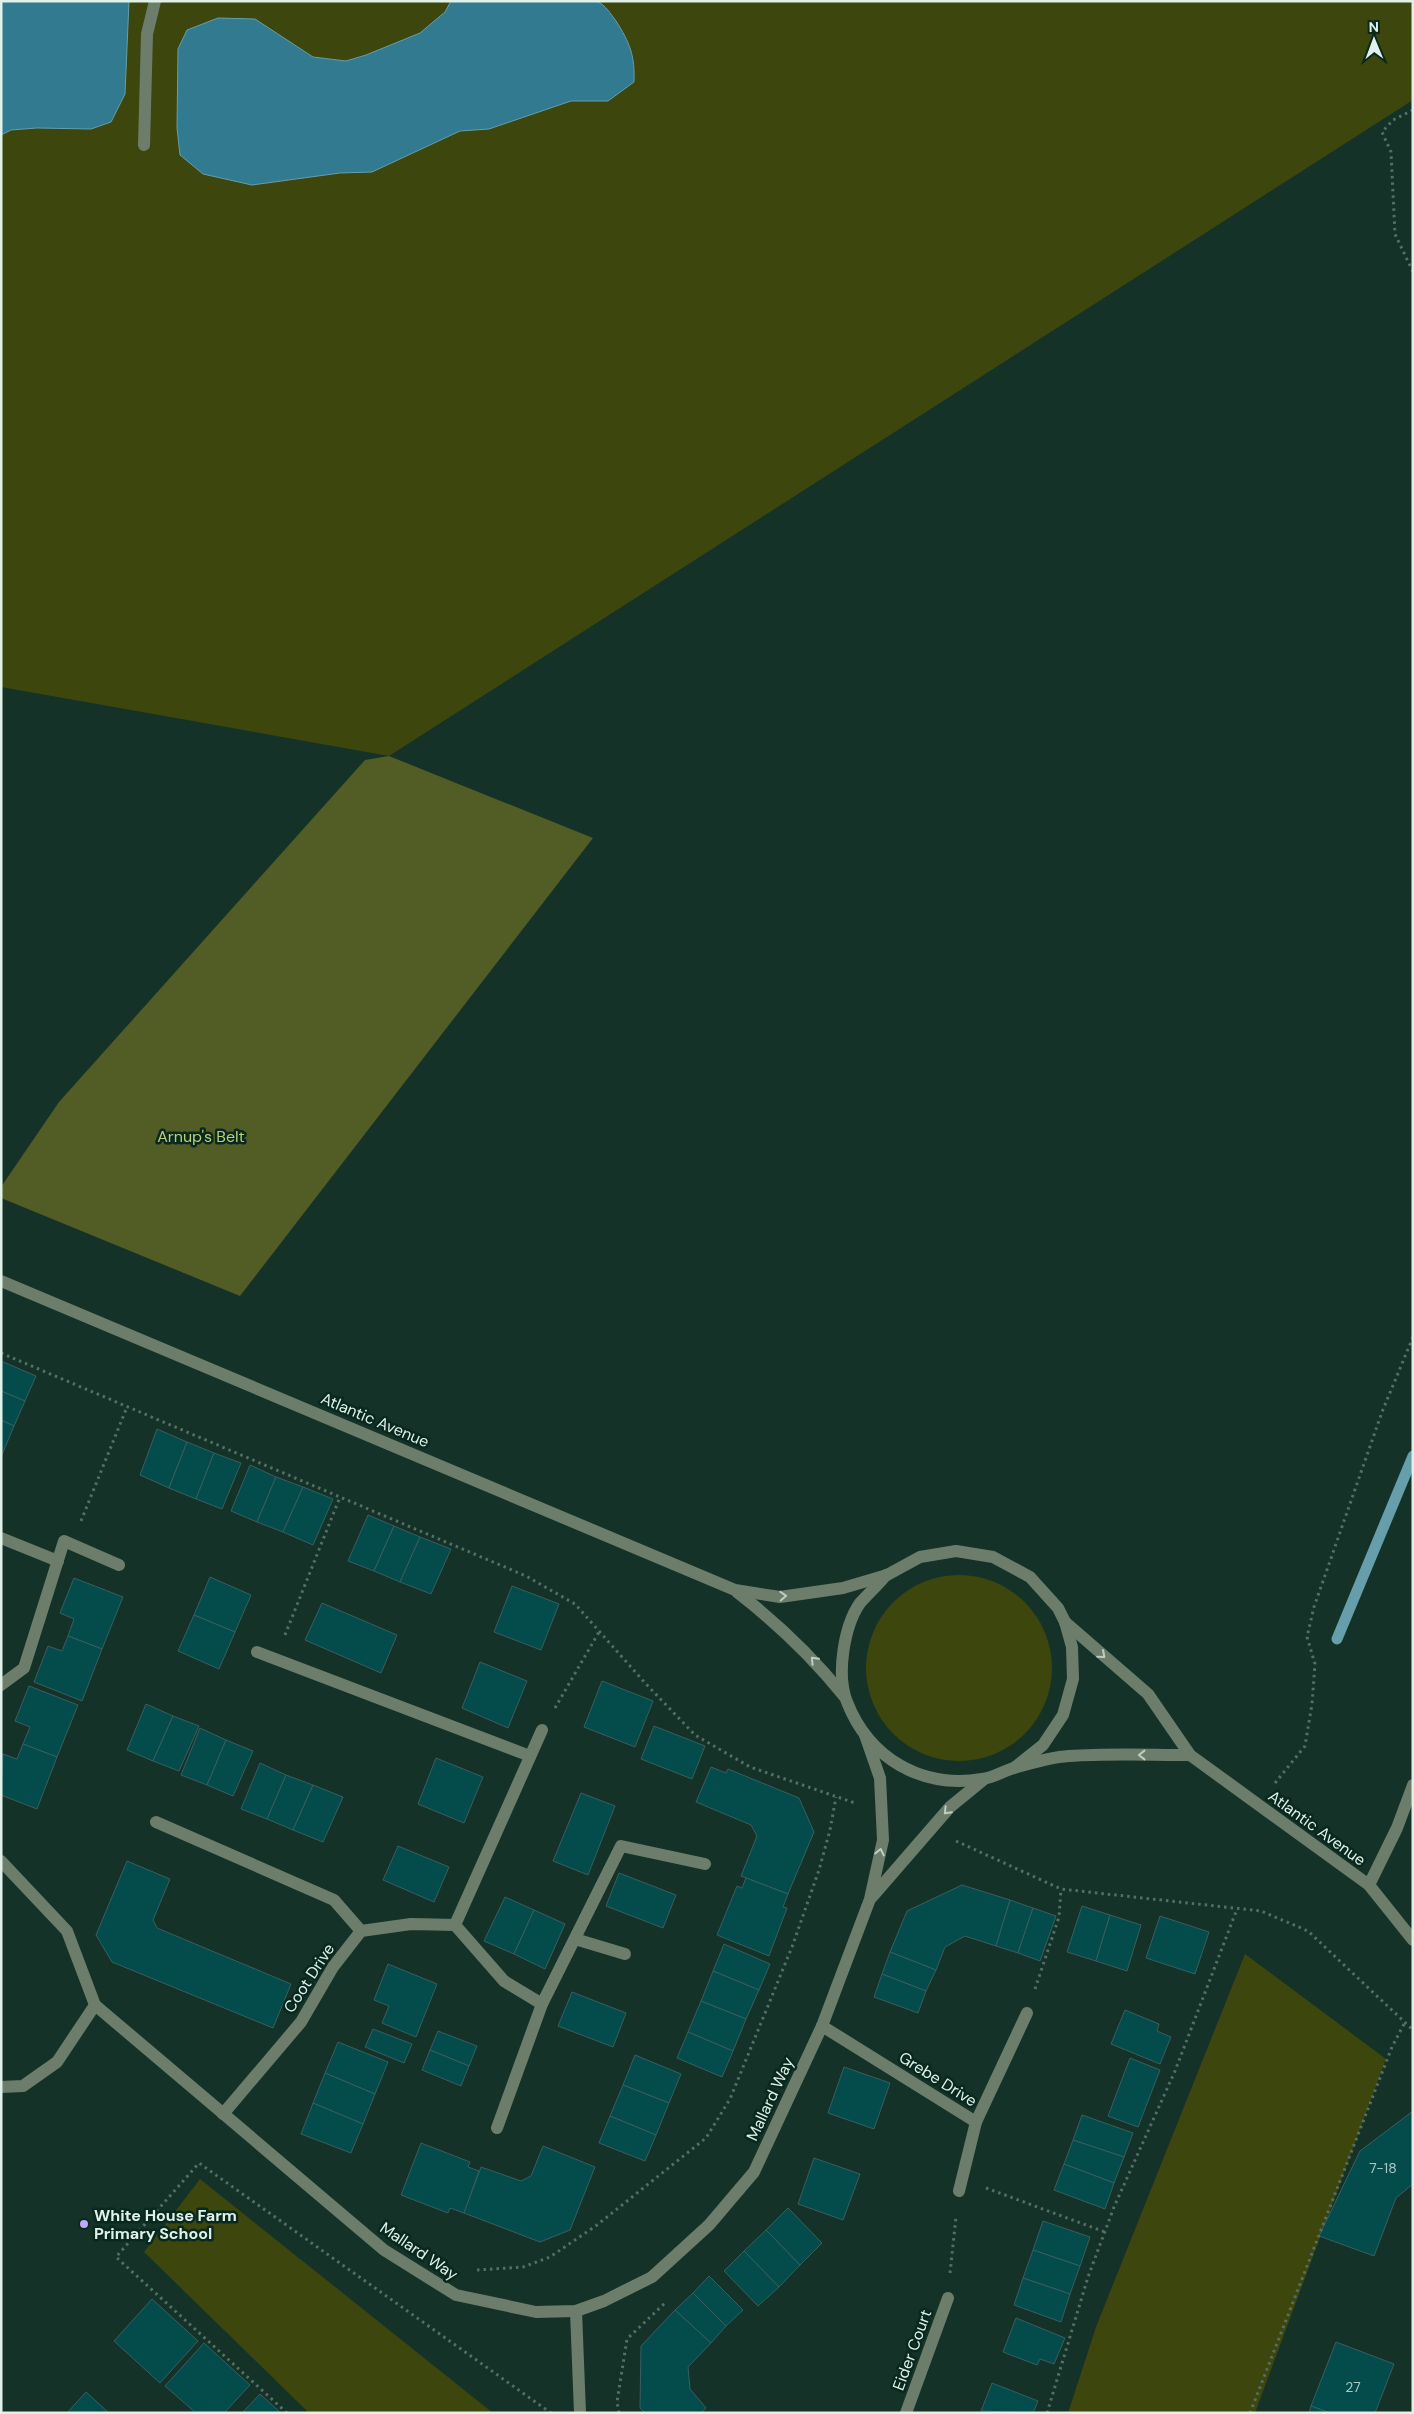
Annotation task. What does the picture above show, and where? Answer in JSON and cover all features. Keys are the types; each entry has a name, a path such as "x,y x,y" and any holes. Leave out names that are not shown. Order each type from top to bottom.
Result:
{"street":[{"path":"144,145 147,34 155,1"},
{"name":"Atlantic Avenue","path":"1,1281 735,1590 780,1597 843,1588 887,1574 920,1557 956,1551 993,1556 1030,1576 1058,1608 1065,1622 1072,1647 1073,1679 1063,1715 1043,1745 1014,1768"},
{"path":"1,1538 58,1561"},
{"path":"1,1685 24,1668 64,1541 119,1565"},
{"name":"Atlantic Avenue","path":"887,1574 859,1605 845,1636 842,1680 845,1697 852,1715 865,1735 878,1751 916,1775 952,1782 984,1779 1014,1768 1068,1756 1190,1755"},
{"name":"Atlantic Avenue","path":"735,1590 774,1621 817,1662 845,1697"},
{"name":"Atlantic Avenue","path":"1065,1622 1148,1694 1190,1755 1369,1885 1413,1940"},
{"path":"257,1652 530,1756"},
{"path":"455,1925 542,1730"},
{"path":"865,1735 880,1778 883,1840 870,1899"},
{"path":"870,1899 950,1807 984,1779"},
{"path":"1369,1885 1397,1828 1413,1785"},
{"path":"156,1822 334,1900 361,1931 411,1924 455,1925 504,1981 542,2004"},
{"path":"497,2128 542,2004 621,1846 705,1864"},
{"name":"Mallard Way","path":"1,1862 67,1931 95,2005 384,2250 456,2295 536,2312 576,2311 604,2301 652,2277 709,2225 754,2172 822,2026 870,1899"},
{"name":"Coot Drive","path":"223,2114 301,2022 333,1967 361,1931"},
{"path":"575,1939 625,1954"},
{"path":"1,2087 23,2086 58,2062 95,2005"},
{"path":"976,2122 1027,2013"},
{"name":"Grebe Drive","path":"822,2026 976,2122 960,2185"},
{"name":"Eider Court","path":"906,2413 948,2298"},
{"path":"576,2311 580,2413"}],"path":[{"path":"1413,110 1393,120 1382,132 1390,152 1395,234 1413,272"},
{"path":"1258,1804 1305,1746 1312,1704 1314,1664 1307,1637 1314,1607 1382,1412 1413,1337"},
{"path":"1,1353 526,1576 575,1604 695,1735 750,1766 862,1805"},
{"path":"72,1545 127,1406"},
{"path":"276,1659 340,1497"},
{"path":"542,1730 599,1632"},
{"path":"472,2269 523,2266 550,2257 597,2225 706,2138 730,2099 792,1947 819,1870 830,1830 836,1797"},
{"path":"950,1837 972,1850 1061,1889 1261,1911 1308,1931 1413,2030"},
{"path":"1027,2013 1059,1917 1061,1889"},
{"path":"1047,2413 1088,2277 1105,2232 1175,2071 1237,1908"},
{"path":"1250,2413 1389,2056 1405,2022"},
{"path":"287,2413 116,2257 199,2163 552,2413"},
{"path":"948,2298 960,2185 1105,2232"}],"green space":[{"path":"1,1 1413,1 1413,100 389,756 1,687"},
{"name":"Arnup's Belt","path":"389,756 593,838 240,1296 1,1198 1,1187 59,1102 365,760"},
{"path":"950,1575 968,1575 995,1582 1025,1602 1045,1632 1052,1659 1052,1677 1045,1704 1025,1734 995,1754 968,1761 950,1761 932,1757 915,1750 900,1740 887,1727 877,1712 870,1695 866,1677 866,1659 870,1641 877,1624 887,1609 900,1596 915,1586 932,1579"},
{"path":"1245,1954 1386,2059 1255,2413 1068,2413 1096,2327"},
{"path":"200,2179 493,2413 309,2413 144,2252"}],"water":[{"path":"1,1 129,1 125,94 111,122 91,129 37,128 11,130 1,135"},
{"path":"451,1 597,1 612,15 628,43 634,65 634,82 608,101 571,101 489,129 460,131 372,172 340,173 252,185 203,174 180,155 177,128 178,49 187,30 218,18 255,19 313,57 346,61 420,33 445,12"}],"building":[{"path":"1,1361 36,1376 25,1401 1,1391"},
{"path":"1,1391 25,1401 14,1426 1,1420"},
{"path":"1,1420 14,1426 1,1457"},
{"path":"157,1429 187,1442 169,1488 140,1475"},
{"path":"187,1442 214,1453 196,1499 169,1488"},
{"path":"214,1453 241,1463 222,1509 196,1499"},
{"path":"250,1465 276,1477 257,1522 231,1511"},
{"path":"276,1477 303,1487 283,1532 257,1522"},
{"path":"303,1487 333,1499 313,1545 283,1532"},
{"path":"368,1515 394,1526 374,1571 348,1561"},
{"path":"394,1526 420,1537 400,1582 374,1571"},
{"path":"420,1537 451,1549 431,1594 400,1582"},
{"path":"210,1577 251,1595 235,1632 194,1615"},
{"path":"74,1578 123,1597 102,1649 68,1636 74,1619 60,1613"},
{"path":"512,1586 559,1604 541,1650 494,1632"},
{"path":"322,1603 397,1635 381,1673 305,1640"},
{"path":"194,1615 235,1632 219,1669 178,1651"},
{"path":"68,1636 102,1649 82,1701 34,1682 48,1646 62,1651"},
{"path":"480,1662 527,1681 508,1728 462,1708"},
{"path":"602,1681 653,1701 635,1747 584,1727"},
{"path":"29,1686 78,1705 57,1757 23,1744 30,1727 15,1721"},
{"path":"146,1704 173,1716 153,1761 127,1750"},
{"path":"173,1716 199,1726 179,1771 153,1761"},
{"path":"654,1726 705,1746 692,1779 641,1759"},
{"path":"200,1728 226,1740 207,1785 181,1775"},
{"path":"226,1740 253,1751 233,1796 207,1785"},
{"path":"23,1744 57,1757 37,1809 1,1795 3,1754 17,1759"},
{"path":"436,1758 483,1777 464,1823 418,1804"},
{"path":"260,1763 286,1775 267,1819 241,1809"},
{"path":"711,1767 726,1773 728,1769 799,1798 814,1832 788,1894 741,1876 757,1836 751,1825 696,1802"},
{"path":"286,1775 313,1785 293,1830 267,1819"},
{"path":"313,1785 343,1797 323,1842 293,1830"},
{"path":"581,1793 615,1806 588,1875 553,1861"},
{"path":"398,1846 449,1867 434,1902 383,1880"},
{"path":"127,1861 170,1879 153,1920 157,1928 291,1984 273,2028 112,1962 96,1935"},
{"path":"619,1873 676,1895 663,1928 606,1906"},
{"path":"746,1878 788,1894 783,1907 787,1908 769,1956 717,1935 737,1886 742,1888"},
{"path":"962,1885 1010,1900 996,1946 965,1936 945,1947 936,1970 890,1952 907,1911"},
{"path":"505,1897 534,1910 514,1954 484,1941"},
{"path":"1010,1900 1033,1908 1018,1953 996,1946"},
{"path":"1082,1906 1110,1915 1096,1961 1067,1952"},
{"path":"1033,1908 1056,1916 1040,1961 1018,1953"},
{"path":"534,1910 565,1924 545,1969 514,1954"},
{"path":"1110,1915 1141,1925 1127,1971 1096,1961"},
{"path":"1160,1916 1209,1932 1195,1974 1146,1958"},
{"path":"724,1944 770,1964 759,1990 713,1971"},
{"path":"890,1952 936,1970 926,1991 882,1974"},
{"path":"388,1964 437,1984 416,2037 382,2023 389,2006 374,2000"},
{"path":"713,1971 759,1990 746,2019 701,2001"},
{"path":"882,1974 926,1991 918,2013 874,1997"},
{"path":"572,1992 626,2013 613,2047 558,2026"},
{"path":"701,2001 746,2019 733,2051 688,2032"},
{"path":"1125,2010 1159,2024 1157,2031 1171,2037 1160,2064 1111,2044"},
{"path":"373,2029 412,2044 404,2063 365,2047"},
{"path":"438,2031 477,2046 469,2066 430,2050"},
{"path":"688,2032 733,2051 722,2077 677,2058"},
{"path":"338,2042 388,2062 375,2094 325,2073"},
{"path":"430,2050 469,2066 461,2086 422,2070"},
{"path":"635,2055 681,2074 669,2103 623,2085"},
{"path":"1130,2058 1160,2070 1138,2127 1108,2116"},
{"path":"844,2067 890,2083 874,2129 828,2113"},
{"path":"325,2073 375,2094 363,2124 313,2103"},
{"path":"623,2085 669,2103 656,2135 610,2116"},
{"path":"313,2103 363,2124 351,2153 301,2134"},
{"path":"1413,2111 1413,2184 1396,2198 1374,2256 1319,2236 1360,2151"},
{"path":"1082,2115 1133,2133 1124,2157 1073,2140"},
{"path":"610,2116 656,2135 645,2161 599,2143"},
{"path":"1073,2140 1124,2157 1114,2183 1064,2164"},
{"path":"421,2143 470,2162 468,2167 479,2171 464,2213 450,2208 448,2213 401,2195"},
{"path":"543,2146 595,2167 570,2230 540,2242 464,2213 481,2167 521,2181 531,2176"},
{"path":"814,2158 860,2174 843,2220 798,2204"},
{"path":"1064,2164 1114,2183 1105,2209 1054,2190"},
{"path":"788,2208 822,2243 800,2265 766,2230"},
{"path":"1043,2221 1090,2237 1080,2266 1033,2250"},
{"path":"766,2230 800,2265 779,2287 744,2251"},
{"path":"1033,2250 1080,2266 1070,2294 1023,2278"},
{"path":"744,2251 779,2287 758,2306 724,2271"},
{"path":"709,2276 743,2310 726,2326 693,2293"},
{"path":"1023,2278 1070,2294 1061,2322 1014,2305"},
{"path":"693,2293 726,2326 711,2343 675,2310"},
{"path":"152,2299 198,2341 160,2383 114,2341"},
{"path":"675,2310 711,2343 688,2367 690,2389 706,2408 701,2413 645,2413 640,2408 641,2346"},
{"path":"1016,2318 1065,2338 1054,2364 1040,2359 1037,2365 1003,2352"},
{"path":"1336,2342 1394,2364 1375,2413 1330,2413 1311,2406"},
{"path":"204,2343 250,2385 224,2413 196,2413 165,2386"},
{"path":"992,2383 1038,2401 1033,2413 981,2411"},
{"path":"86,2392 109,2413 67,2413"},
{"path":"260,2394 281,2413 242,2413"},
{"path":"1311,2406 1330,2413 1309,2413"}],"waterway":[{"path":"1337,1639 1413,1456"}],"place":[{"name":"White House Farm Primary School","path":"84,2224"}]}
